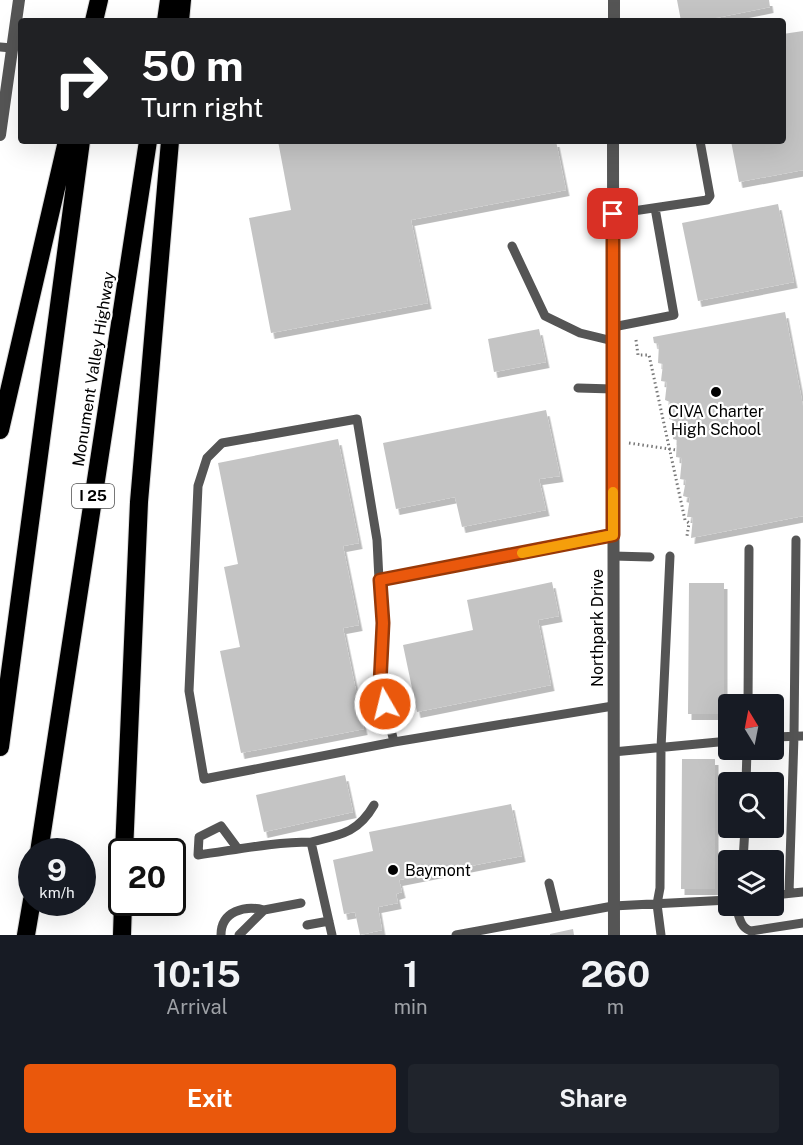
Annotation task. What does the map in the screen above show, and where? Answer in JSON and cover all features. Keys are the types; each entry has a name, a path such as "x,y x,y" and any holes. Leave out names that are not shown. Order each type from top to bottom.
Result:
{"highway":[{"path":"97,18 100,0"},
{"path":"166,18 169,0"},
{"path":"180,18 182,0"},
{"path":"0,430 66,144"},
{"path":"0,747 81,144"},
{"name":"Monument Valley Highway","path":"41,838 148,144"},
{"path":"125,838 139,502 170,144"},
{"path":"26,935 29,916"},
{"path":"122,935 123,916"}],"street":[{"path":"0,135 6,47 19,0"},
{"path":"614,0 614,18"},
{"name":"Northpark Drive","path":"613,144 614,935"}],"lane":[{"path":"613,214 707,200 710,196 701,144"},
{"path":"613,327 674,315 655,208"},
{"path":"512,246 545,316 580,333 613,341"},
{"path":"578,388 613,390"},
{"path":"394,742 380,684 383,623 377,540 357,419 222,443 207,458 198,486 189,691 204,779 394,742 613,706"},
{"path":"380,580 613,535"},
{"path":"789,893 798,736 796,540"},
{"path":"748,694 749,549"},
{"path":"613,556 650,556"},
{"path":"661,935 657,904 660,888 662,748 670,556"},
{"path":"613,752 718,742"},
{"path":"238,849 290,842 311,842 347,833 366,818 374,805"},
{"path":"311,842 332,935"},
{"path":"549,883 557,916"},
{"path":"784,894 803,892"},
{"path":"456,935 496,931 557,916 614,906 718,901"},
{"path":"221,935 224,922 231,914 255,908 264,910 301,903"},
{"path":"239,935 264,910"},
{"path":"739,916 741,923 751,932 803,923"},
{"path":"307,925 329,921"}],"path":[{"path":"636,340 638,355 649,355 685,520 689,523 687,536"},
{"path":"629,443 676,450"}],"building":[{"path":"677,0 769,0 770,7 716,18 680,18"},
{"path":"803,31 803,170 739,182 732,144 786,144 786,34"},
{"path":"279,144 557,144 566,190 411,220 428,303 271,333 249,218 291,210"},
{"path":"778,204 794,282 698,301 682,223"},
{"name":"CIVA Charter High School","path":"785,312 803,406 803,516 691,538 693,517 687,517 690,498 683,496 686,480 680,479 682,458 676,457 677,440 673,439 673,420 669,419 670,402 665,400 667,382 661,381 663,364 658,363 659,344 654,343 653,337"},
{"path":"539,329 546,362 494,372 488,339"},
{"path":"546,410 560,476 539,479 546,510 462,527 455,497 396,509 383,443"},
{"path":"338,439 359,543 343,546 359,625 343,628 364,729 241,753 220,651 240,647 224,567 238,564 218,463"},
{"path":"552,582 559,616 538,620 551,685 417,712 403,645 473,630 467,600"},
{"path":"689,583 724,583 724,694 718,694 718,714 688,714"},
{"path":"682,759 715,759 715,889 681,889"},
{"path":"345,775 353,812 264,832 256,795"},
{"name":"Baymont","path":"511,804 522,856 399,880 402,892 396,894 398,903 378,907 382,930 360,935 355,912 344,914 333,860 373,851 369,832"},
{"path":"573,929 574,935 550,935 550,934"}],"slow traffic":[{"path":"522,553 613,535 613,492"}],"place":[{"name":"CIVA Charter High School","path":"716,392"},
{"name":"Baymont","path":"393,870"}],"route":[{"path":"385,704 380,684 383,623 380,580 613,535 613,214"}]}
